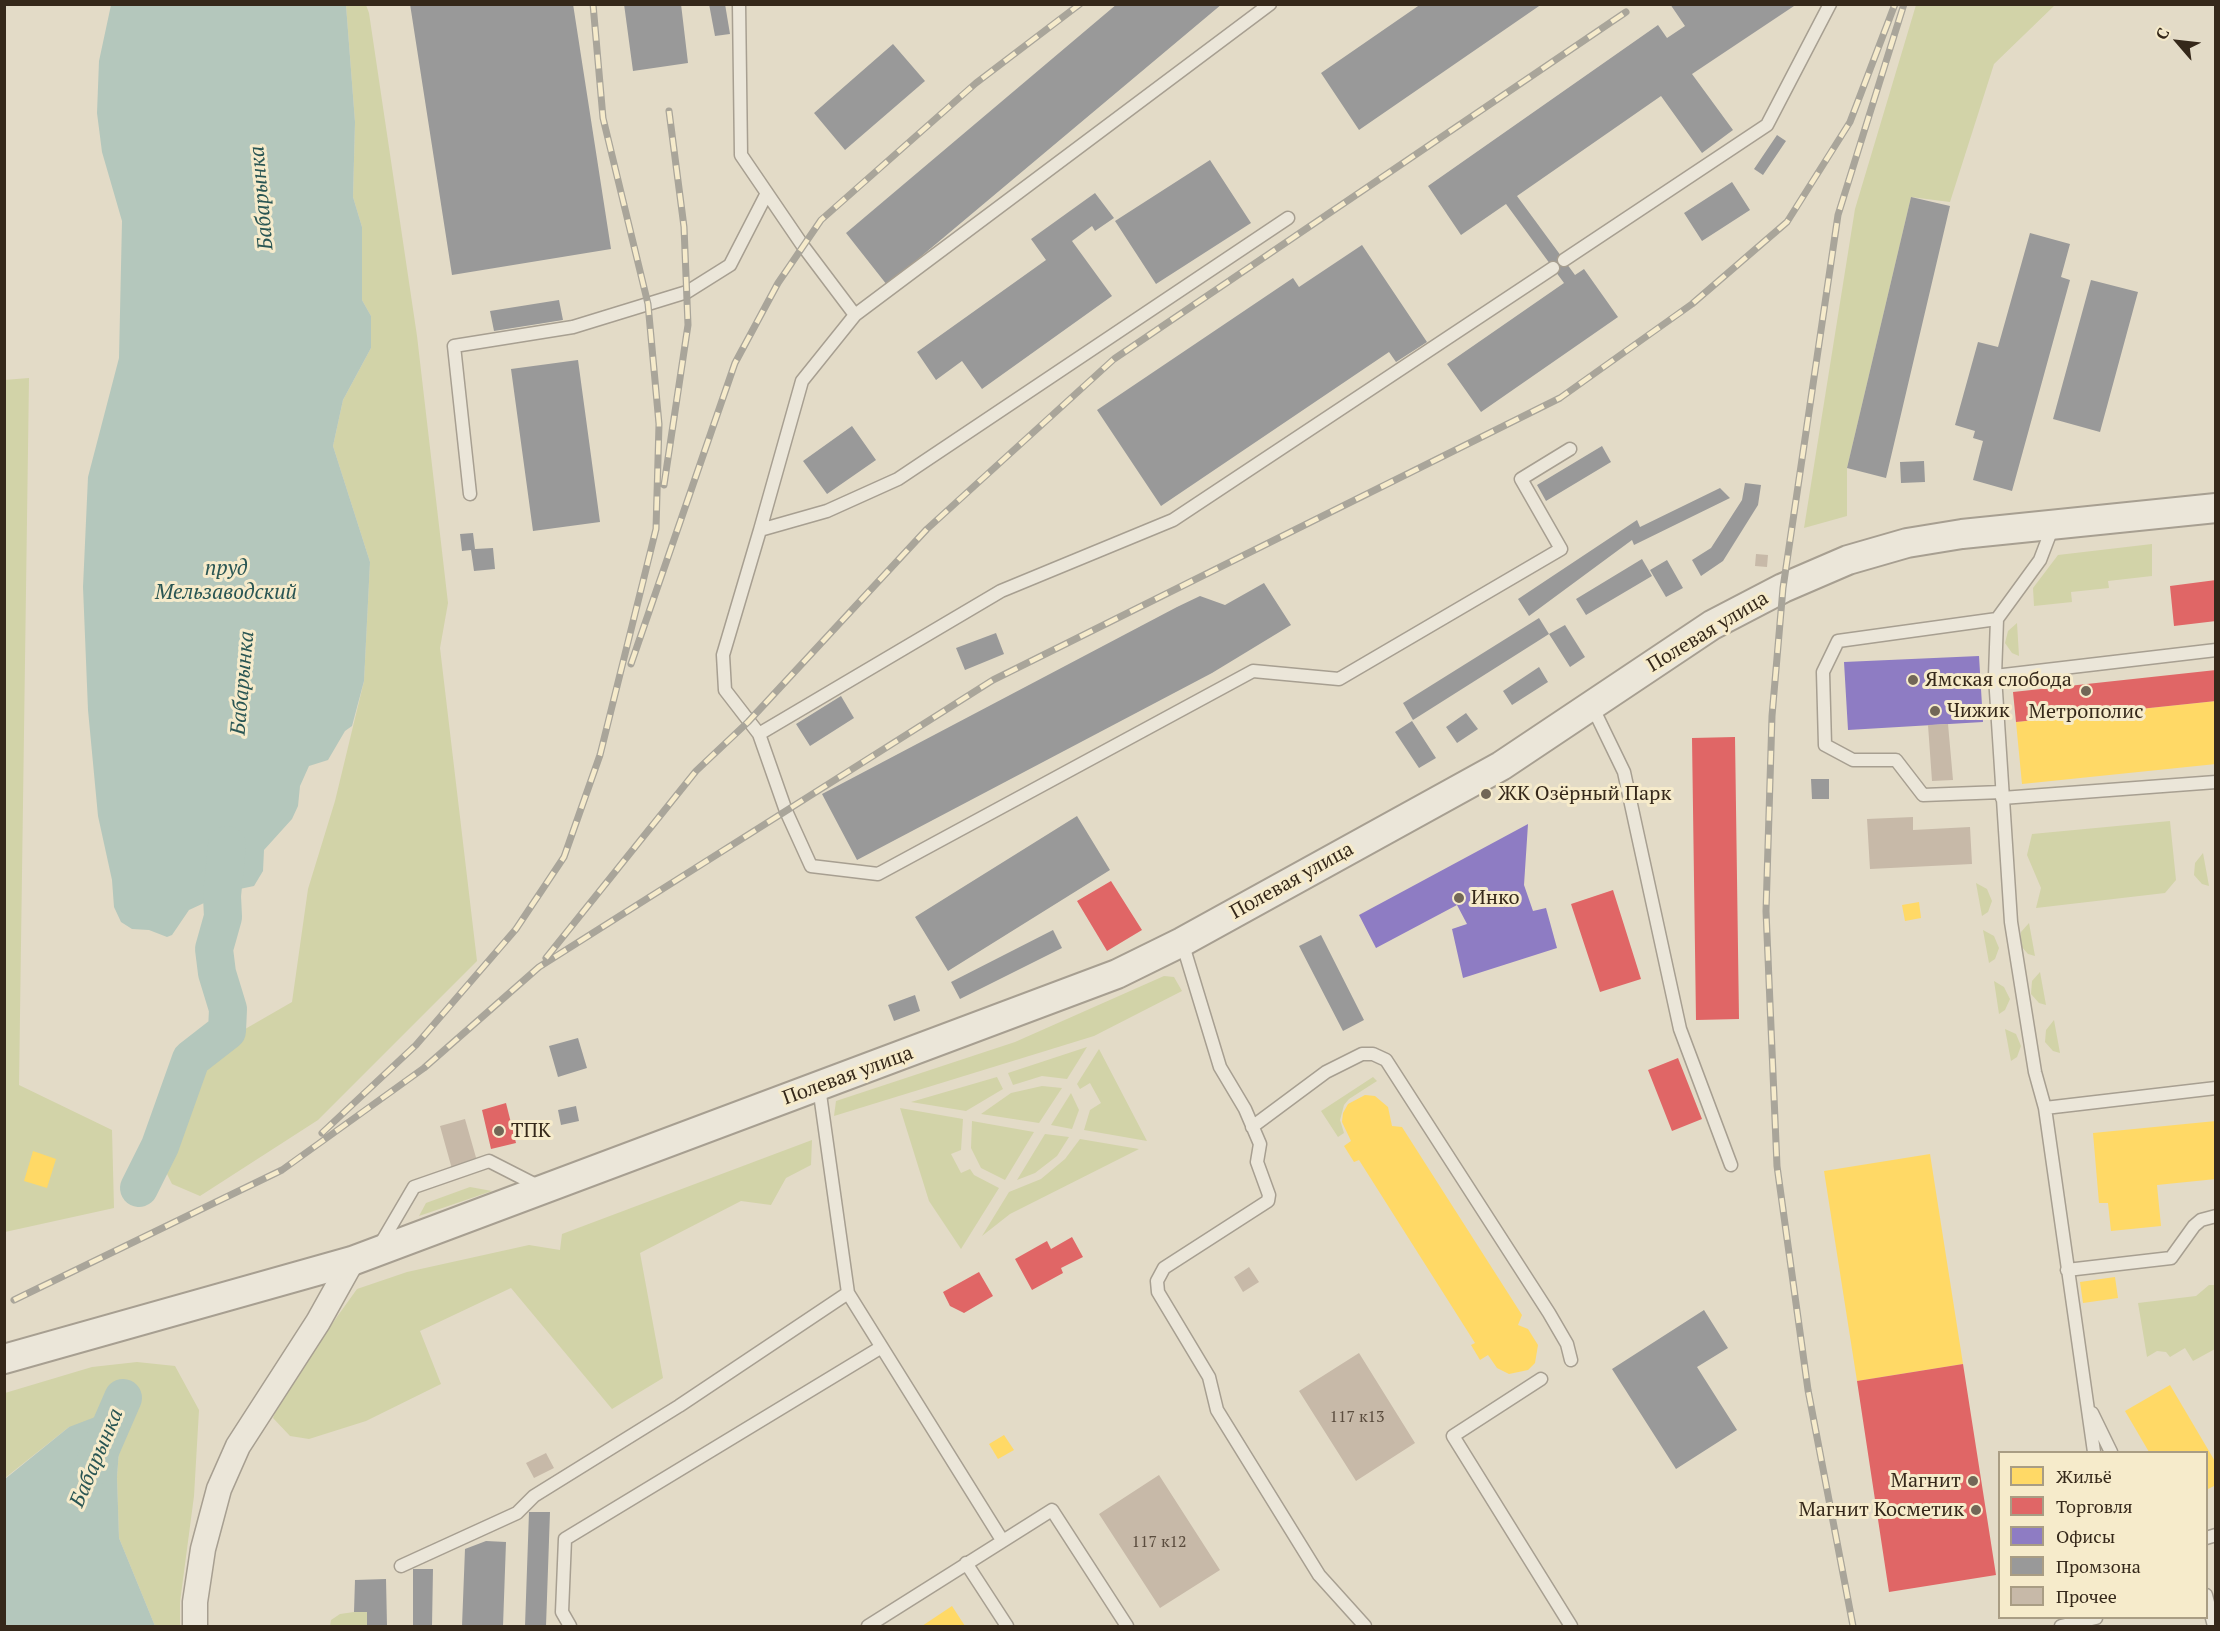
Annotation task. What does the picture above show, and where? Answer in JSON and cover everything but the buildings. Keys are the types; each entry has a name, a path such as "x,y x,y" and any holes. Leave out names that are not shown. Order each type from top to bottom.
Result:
{"street":[{"name":"Полевая улица","path":"4,1359 364,1256 1117,974 1182,942 1501,766 1712,625 1783,588 1848,560 1907,543 2054,524 2216,508"},
{"path":"195,1626 195,1602 203,1549 219,1489 238,1446 318,1322 364,1256"}],"lane":[{"path":"739,4 741,155 855,315"},
{"path":"1270,4 855,315 802,381 723,655 725,690 759,734 786,811 811,866 878,874 1253,671 1340,679 1561,549 1521,479 1570,449"},
{"path":"1564,260 1767,125 1830,4"},
{"path":"470,494 454,346 573,327 687,292 730,265 767,193"},
{"path":"760,530 827,511 898,479 1288,218"},
{"path":"759,734 1001,591 1173,519 1553,268"},
{"path":"2054,524 2040,560 1996,619 1995,676 2011,922 2035,1072 2045,1108 2094,1451"},
{"path":"1996,619 1838,641 1823,672 1825,745 1853,760 1896,760 1923,795 2002,795 2216,782"},
{"path":"1995,676 2216,650"},
{"path":"1592,706 1624,772 1680,1029 1731,1166"},
{"path":"1182,942 1220,1067 1260,1144 1257,1162 1269,1195 1268,1201 1164,1268 1157,1281 1158,1292 1209,1377 1217,1410 1313,1565 1365,1626"},
{"path":"1252,1126 1335,1067 1362,1054 1373,1054 1386,1060 1549,1313 1567,1344 1570,1360"},
{"path":"819,1087 844,1281 848,1293 880,1348 1002,1540"},
{"path":"2045,1108 2216,1088"},
{"path":"364,1256 414,1187 489,1161 544,1189"},
{"path":"2067,1270 2171,1258 2194,1226 2201,1220 2216,1216"},
{"path":"401,1566 517,1513 534,1496 679,1406 848,1293"},
{"path":"570,1626 562,1612 565,1539 880,1348"},
{"path":"1542,1379 1453,1436 1571,1626"},
{"path":"2087,1404 2110,1451"},
{"path":"868,1626 1052,1510 1127,1626"},
{"path":"966,1563 1007,1626"},
{"path":"2208,1602 2214,1626"},
{"path":"2061,1626 2088,1619"}],"green space":[{"path":"346,5 366,5 369,13 417,336 448,603 440,648 477,961 318,1120 200,1196 172,1184 162,1164 197,1066 233,1036 292,1002 308,889 335,801 364,681 370,562 333,446 343,400 371,348 371,316 362,300 362,227 353,197 355,122"},
{"path":"1916,5 2055,5 1994,64 1950,202 1911,197 1847,468 1847,516 1804,528 1855,209"},
{"path":"29,378 19,1085 112,1130 114,1208 5,1232 4,380"},
{"path":"2152,544 2152,576 2108,581 2109,588 2071,592 2072,602 2034,606 2033,588 2058,555"},
{"path":"2017,623 2019,656 2012,653 2005,643 2008,631"},
{"path":"2170,821 2176,880 2165,893 2036,908 2041,888 2027,855 2032,834"},
{"path":"2203,853 2209,886 2202,884 2194,875 2195,863"},
{"path":"1976,883 1987,889 1992,901 1988,912 1982,916"},
{"path":"2029,923 2035,956 2028,954 2020,945 2021,932"},
{"path":"1983,930 1994,936 1999,948 1995,959 1989,963"},
{"path":"2040,972 2046,1005 2039,1003 2031,994 2032,981"},
{"path":"1164,976 1174,977 1182,991 1094,1036 834,1116 836,1101 1015,1042"},
{"path":"1994,981 2004,987 2010,999 2005,1010 1999,1014"},
{"path":"2054,1020 2060,1053 2053,1051 2045,1042 2046,1030"},
{"path":"2005,1029 2016,1034 2021,1046 2017,1057 2011,1061"},
{"path":"1087,1047 1067,1079 1042,1076 1013,1085 1008,1073"},
{"path":"1099,1049 1147,1141 1084,1130 1090,1110 1101,1103 1090,1083 1080,1089 1077,1084"},
{"path":"997,1077 1003,1089 966,1111 911,1102"},
{"path":"1373,1077 1377,1081 1349,1099 1344,1105 1340,1120 1344,1133 1338,1137 1321,1111"},
{"path":"1042,1086 1062,1088 1039,1123 981,1114 1011,1093"},
{"path":"1071,1093 1079,1110 1072,1129 1051,1125"},
{"path":"900,1108 963,1119 961,1150 951,1154 961,1173 970,1169 974,1175 999,1188 961,1249 929,1201"},
{"path":"972,1121 1034,1132 1005,1180 981,1168 971,1148"},
{"path":"1045,1134 1069,1137 1057,1156 1035,1173 1017,1180"},
{"path":"1080,1139 1139,1149 1010,1214 982,1236 1009,1192 1041,1179 1065,1159"},
{"path":"812,1140 811,1165 786,1178 771,1205 741,1201 640,1253 663,1378 612,1409 511,1288 420,1331 441,1384 366,1421 309,1439 290,1436 273,1418 283,1392 357,1289 407,1272 529,1245 560,1250 562,1234"},
{"path":"470,1187 492,1191 419,1216 426,1203"},
{"path":"2209,1285 2215,1285 2215,1349 2193,1361 2185,1348 2170,1357 2166,1352 2157,1351 2147,1357 2138,1303 2196,1296"},
{"path":"137,1362 175,1366 199,1410 194,1496 180,1602 180,1626 155,1626 119,1538 117,1477 121,1424 69,1427 5,1478 5,1393 92,1367"},
{"path":"367,1612 367,1626 330,1626 331,1620 340,1614"}],"water":[{"name":"пруд Мельзаводский","path":"111,5 346,5 355,122 353,197 362,227 362,300 371,316 371,348 343,400 333,446 370,562 364,681 352,726 345,731 328,760 309,766 300,786 298,806 292,819 264,850 263,871 254,886 230,891 189,910 172,935 167,937 149,930 132,929 121,922 114,907 112,880 98,816 88,710 83,587 88,477 119,358 122,221 102,152 97,113 99,61"},
{"path":"103,1414 121,1425 117,1477 119,1538 155,1626 5,1626 5,1479 69,1427"}],"waterway":[{"name":"Бабарынка","path":"139,1188 160,1146 191,1059 227,1031 228,1009 217,973 214,949 223,917 222,896 227,845"},
{"name":"Бабарынка","path":"93,1467 123,1398"}],"railway":[{"path":"322,1133 416,1045 516,929 564,857 600,755 656,529 659,424 648,304 603,118 593,4"},
{"path":"631,664 735,363 778,283 821,220 976,83 1080,4"},
{"path":"14,1300 282,1170 424,1068 539,967 993,680 1560,398 1692,304 1787,222 1850,122 1895,4"},
{"path":"1853,1626 1808,1390 1777,1166 1766,911 1772,716 1783,588 1838,215 1904,4"},
{"path":"546,958 696,771 748,722 927,529 1114,359 1626,12"},
{"path":"664,485 688,325 684,227 669,111"}],"place":[{"name":"Ямская слобода","path":"1913,680"},
{"name":"Метрополис","path":"2086,691"},
{"name":"Чижик","path":"1935,711"},
{"name":"ЖК Озёрный Парк","path":"1486,794"},
{"name":"Инко","path":"1459,898"},
{"name":"ТПК","path":"499,1131"},
{"name":"Магнит","path":"1973,1481"},
{"name":"Магнит Косметик","path":"1976,1510"}]}
